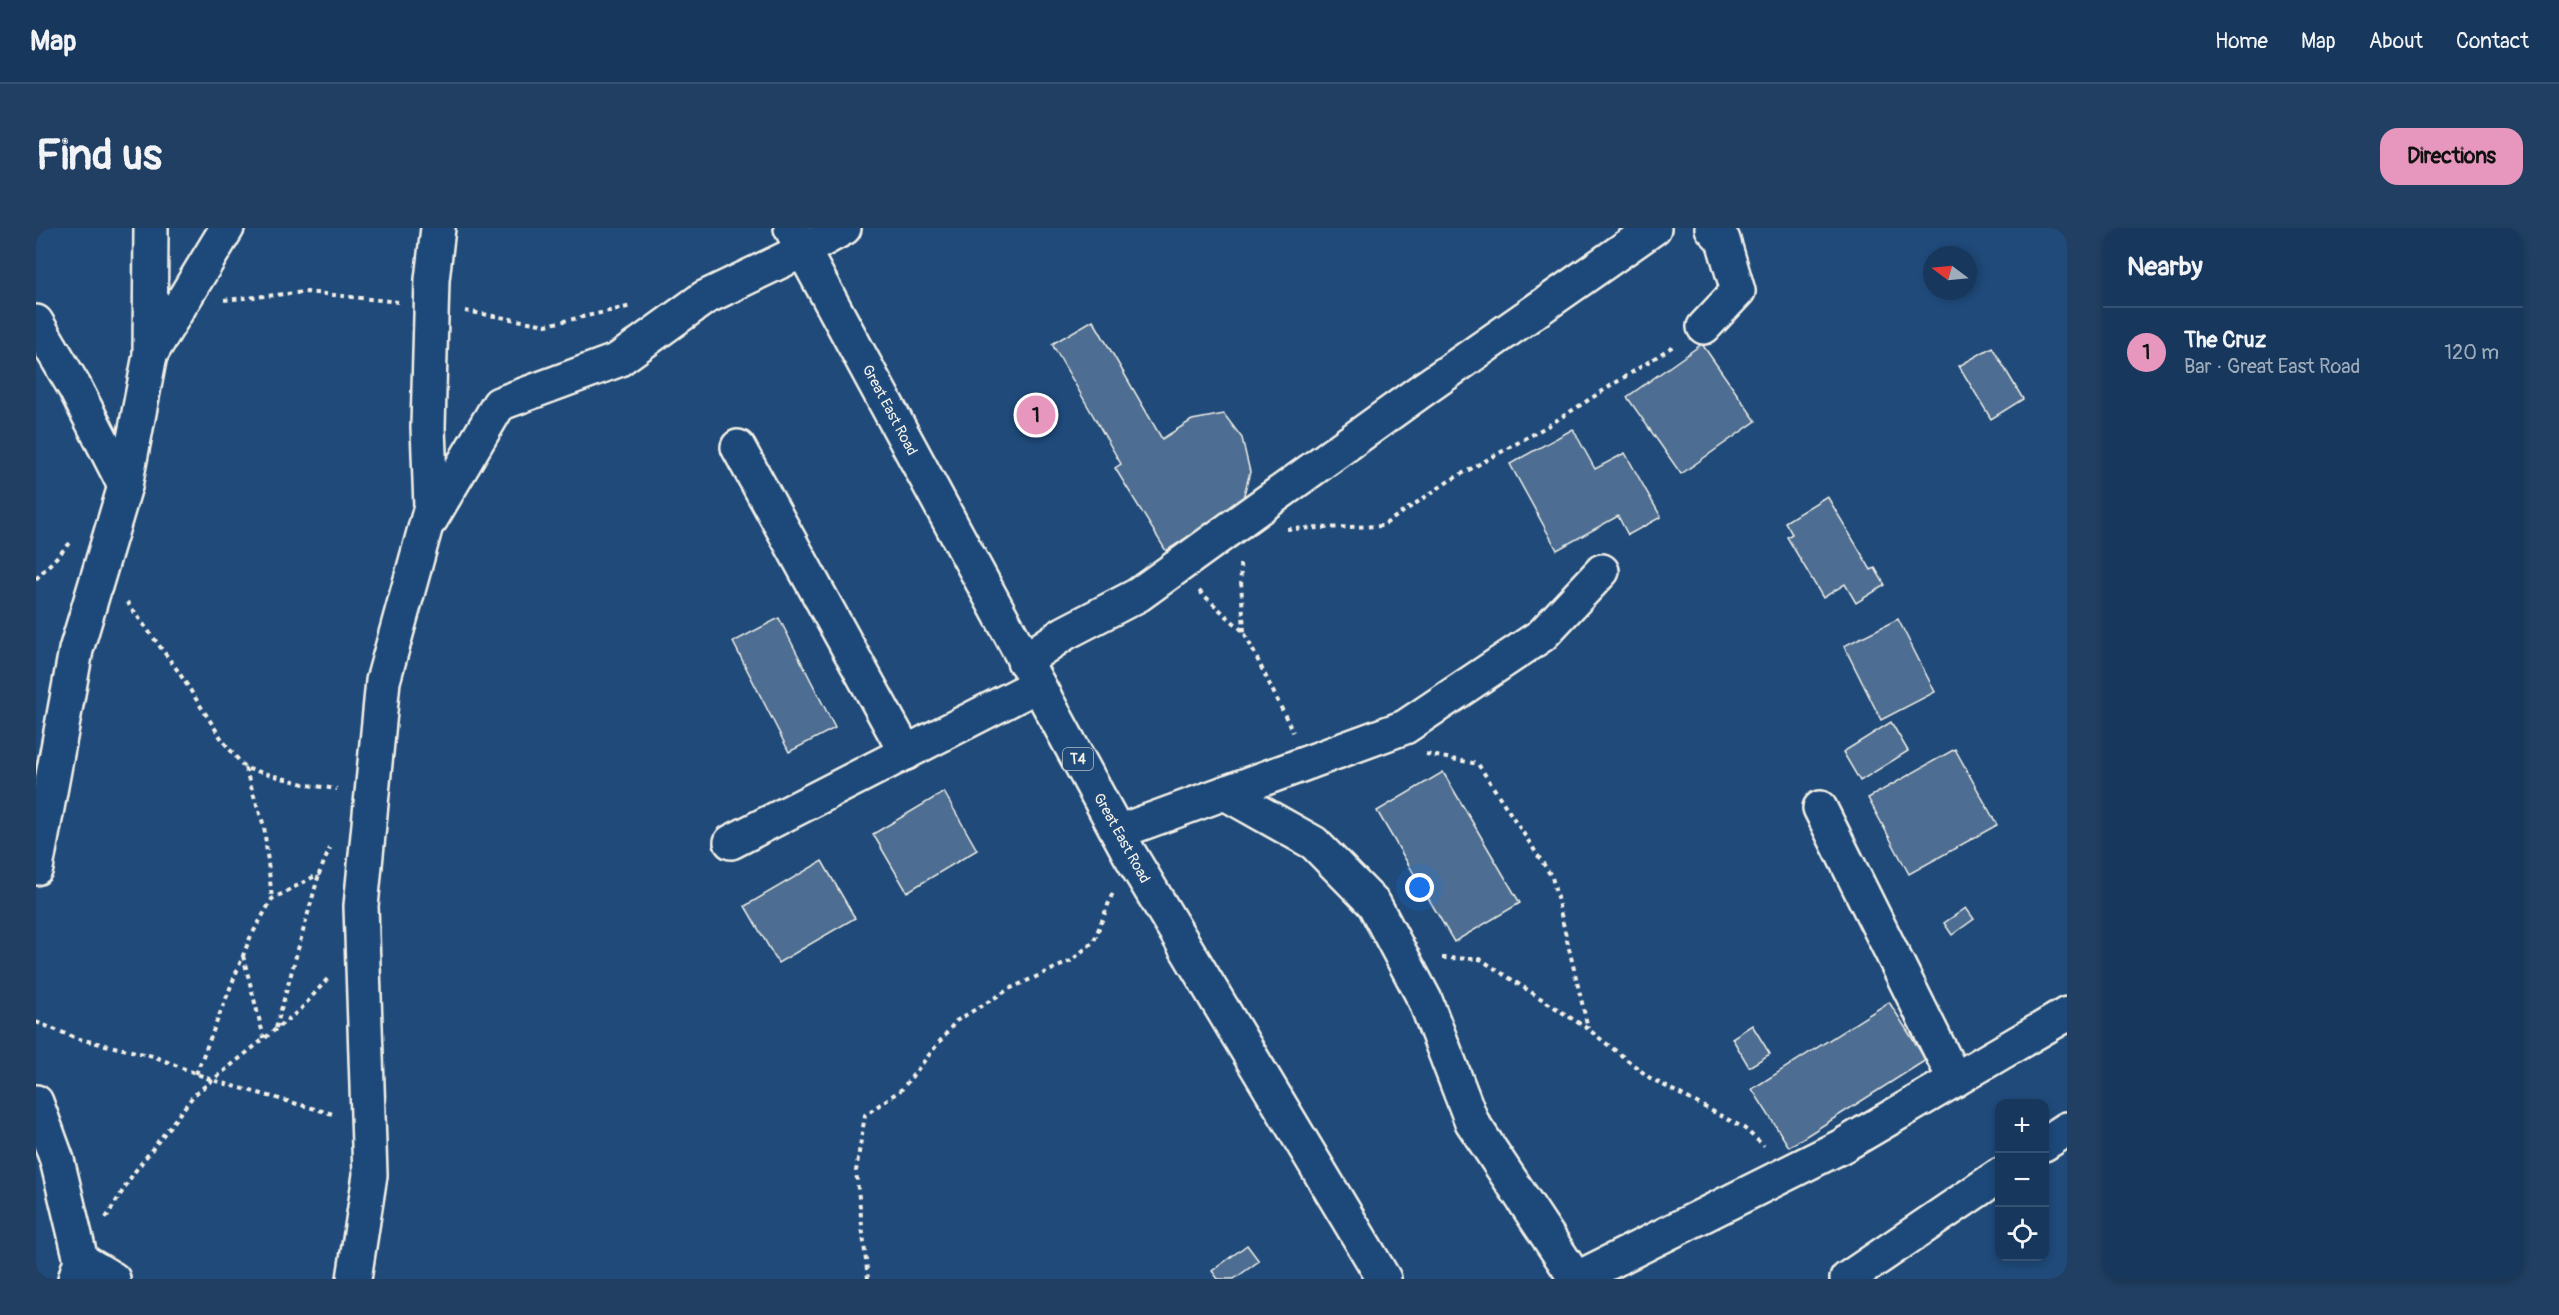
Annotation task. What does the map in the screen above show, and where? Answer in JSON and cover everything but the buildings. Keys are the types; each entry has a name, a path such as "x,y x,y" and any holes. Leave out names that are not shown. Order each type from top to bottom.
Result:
{"main road":[{"path":"36,868 76,650 125,486 150,355 152,228"},
{"path":"150,355 227,228"},
{"path":"354,1279 370,1175 361,906 383,681 431,507 428,427 432,280 438,228"},
{"path":"425,529 499,404 618,360 704,298 797,239 844,228"},
{"path":"731,842 906,753 1031,673 1065,633 1138,595 1654,228"},
{"path":"1704,327 1738,291 1723,240 1712,228"},
{"name":"Great East Road","path":"797,239 1123,842 1384,1279"},
{"path":"36,322 75,388 125,486"},
{"path":"738,447 906,753"},
{"path":"1123,842 1225,793 1405,727 1542,634 1602,571"},
{"path":"1225,793 1314,843 1374,904 1425,1000 1472,1122 1576,1279 1842,1146 2067,1014"},
{"path":"1820,808 1954,1080"},
{"path":"36,1102 57,1160 78,1270 113,1279"},
{"path":"2049,1141 2067,1129"},
{"path":"1847,1279 1995,1178"}],"path":[{"path":"1244,632 1238,523 1296,530 1382,526 1449,481 1546,427 1704,327"},
{"path":"101,564 141,623 178,671 223,741 245,768 264,826 272,899"},
{"path":"1174,568 1244,632 1308,763"},
{"path":"1422,753 1478,764 1552,877 1588,1029"},
{"path":"245,768 308,785 354,791 373,781"},
{"path":"868,1279 856,1171 865,1115 902,1089 956,1021 1011,988 1071,961 1094,941 1123,842"},
{"path":"276,1029 319,874 332,843"},
{"path":"196,1074 250,938 272,899 319,874"},
{"path":"78,1270 133,1174 194,1095 301,1009 362,940"},
{"path":"243,956 264,1038"},
{"path":"1410,973 1443,957 1480,959 1588,1029 1650,1078 1744,1128 1791,1171"},
{"path":"36,1022 79,1039 153,1056 212,1080 368,1124"}],"place":[{"name":"The Cruz","path":"1036,415"}]}
